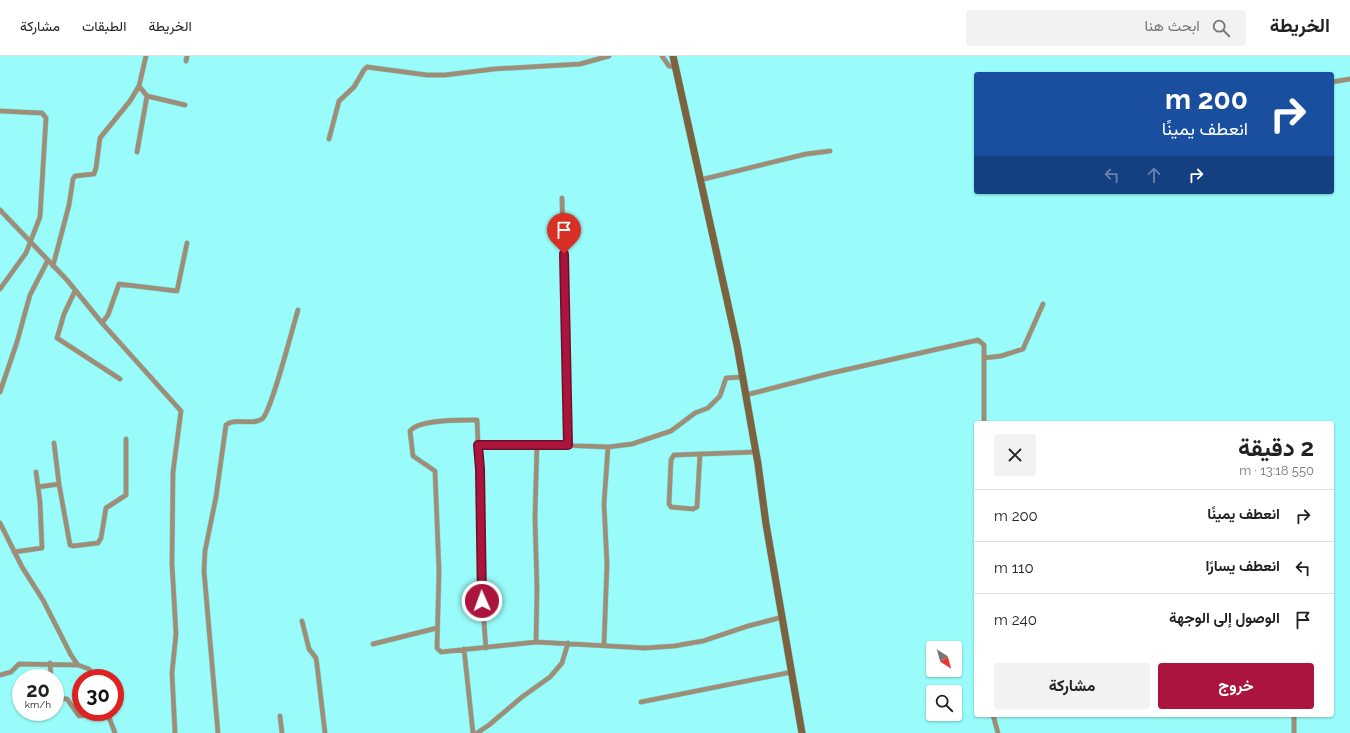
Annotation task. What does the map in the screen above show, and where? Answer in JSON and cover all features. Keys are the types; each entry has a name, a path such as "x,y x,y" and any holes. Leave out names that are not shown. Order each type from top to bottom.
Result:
{"street":[{"path":"53,266 74,178 94,174 100,138 130,101 139,86 146,56"},
{"path":"328,138 339,101 354,87 367,67 427,75 444,75 494,69 580,64 609,56"},
{"path":"662,56 669,66 675,67"},
{"path":"673,56 743,377 756,452 766,524 802,733"},
{"path":"1334,82 1350,79"},
{"path":"139,86 147,96 185,105"},
{"path":"137,152 147,96"},
{"path":"0,111 42,113 46,116 40,217 31,243 0,289"},
{"path":"700,180 777,163 806,154 830,151"},
{"path":"562,198 568,445"},
{"path":"0,210 48,260 181,411 172,472 172,564 176,634 172,673 175,733"},
{"path":"102,323 108,315 118,284 177,291 187,243"},
{"path":"0,392 17,342 30,295 48,260"},
{"path":"75,291 64,314 57,338 120,379"},
{"path":"984,358 1001,356 1023,349 1043,304"},
{"path":"218,733 204,571 205,551 216,497 226,425 231,422 260,420 264,417 273,394 298,310"},
{"path":"746,395 827,374 978,340 984,346 984,421"},
{"path":"478,445 537,444 608,447 632,444 671,431 695,413 712,405 720,396 726,378 743,377"},
{"path":"486,648 480,564 480,469 477,420 447,421 415,426 410,431 413,456 435,471 439,571 437,628 438,650 442,652 486,648 536,642 645,648 681,645 708,640 748,626 783,617"},
{"path":"54,443 59,484 70,545 73,546 98,543 100,540 106,508 126,495 126,439"},
{"path":"536,642 537,590 535,518 537,444"},
{"path":"604,645 607,564 604,504 608,447"},
{"path":"700,454 697,507 693,509 671,508 669,504 672,457 674,455 700,454 756,452"},
{"path":"14,552 42,548 36,472"},
{"path":"38,487 59,484"},
{"path":"0,523 14,552 78,665"},
{"path":"302,621 309,649 316,658 325,733"},
{"path":"373,644 437,628"},
{"path":"477,733 550,677 562,663 568,643"},
{"path":"464,649 473,733"},
{"path":"0,675 11,672 18,664 78,665 90,669"},
{"path":"50,664 50,669"},
{"path":"642,702 792,672"},
{"path":"64,699 67,699 72,706"},
{"path":"280,716 282,733"},
{"path":"994,717 998,733"},
{"path":"1294,717 1294,733"},
{"path":"110,721 115,733"}],"route":[{"path":"482,601 480,564 480,469 478,445 568,445 564,254"}]}
